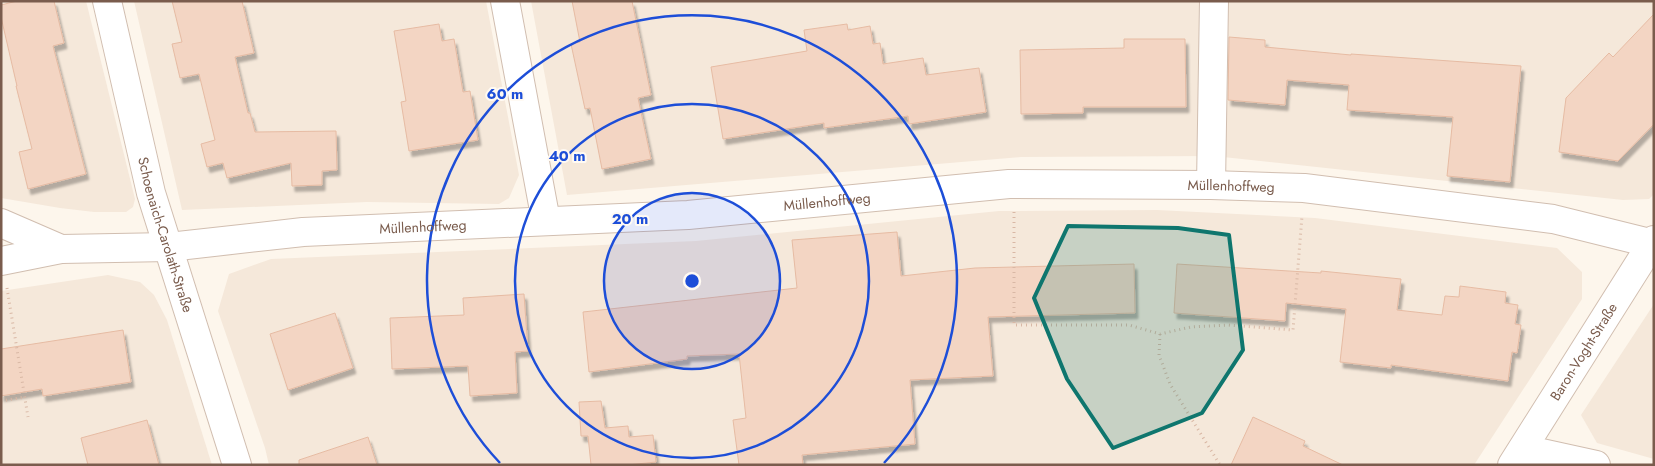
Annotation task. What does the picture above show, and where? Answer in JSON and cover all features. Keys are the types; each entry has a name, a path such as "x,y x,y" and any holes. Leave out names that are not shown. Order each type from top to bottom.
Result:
{"street":[{"name":"Schoenaich-Carolath-Straße","path":"107,1 151,193 237,465"},
{"path":"505,1 546,221"},
{"path":"1211,185 1214,1"},
{"name":"Müllenhoffweg","path":"2,261 61,249 169,247 302,232 688,215 1014,184 1211,185 1304,188 1553,219 1652,242"},
{"path":"1,223 61,249"},
{"name":"Baron-Voght-Straße","path":"1518,457 1652,242"},
{"path":"1518,457 1596,465"}],"path":[{"path":"1014,184 1014,325 1129,325 1160,334 1191,327 1228,325 1293,330 1304,188"},
{"path":"2,261 28,417"},
{"path":"1160,334 1159,355 1170,384 1219,465"},
{"path":"1,401 25,396"}],"highlighted area":[{"path":"1068,226 1178,228 1229,235 1243,350 1202,413 1113,448 1067,379 1034,298"}],"shaded area":[{"path":"1,1 86,1 135,199 133,207 126,212 94,212 1,198"},
{"path":"134,1 486,1 519,175 509,198 499,204 367,202 182,210"},
{"path":"531,1 1654,1 1654,194 1649,199 1623,200 1214,156 1021,157 567,195"},
{"path":"1157,210 1315,218 1557,248 1582,272 1582,299 1474,465 269,465 265,448 218,311 229,274 271,259 696,241 999,211"},
{"path":"108,275 140,282 154,295 167,320 212,465 1,465 1,291"},
{"path":"1654,304 1654,459 1597,443 1581,415"}],"building":[{"path":"17,1 54,1 64,43 53,46 86,174 28,189 19,152 32,149 1,17 1,5"},
{"path":"172,1 242,1 254,53 235,57 248,113 250,113 255,132 336,131 337,170 322,171 322,185 292,186 291,163 227,178 223,163 207,167 201,144 215,140 199,74 180,78 172,44 182,42"},
{"path":"572,1 632,1 651,95 638,98 651,159 602,169 590,108 585,109 571,44 580,42"},
{"path":"1654,14 1654,124 1618,161 1559,152 1566,98 1609,53 1613,57"},
{"path":"439,24 442,41 454,39 463,92 470,91 478,140 409,151 401,102 406,101 394,31"},
{"path":"847,24 848,30 870,26 873,44 880,43 883,64 923,58 926,75 979,68 986,112 909,124 908,116 824,128 824,123 723,139 711,67 807,51 804,30"},
{"path":"1229,37 1265,40 1265,47 1351,55 1521,66 1510,182 1447,176 1453,117 1347,110 1349,85 1287,80 1285,105 1228,100"},
{"path":"1124,39 1185,39 1186,107 1083,107 1083,113 1021,114 1020,50 1124,48"},
{"path":"897,232 901,276 975,268 1134,264 1135,313 988,317 993,376 910,380 915,444 802,455 803,465 739,465 733,420 746,418 739,354 687,356 687,359 589,372 583,312 797,288 792,240"},
{"path":"1177,264 1321,273 1321,271 1401,279 1397,310 1442,315 1445,296 1459,297 1460,286 1506,292 1505,303 1518,305 1515,324 1521,325 1517,353 1512,352 1508,381 1391,365 1391,368 1340,362 1346,309 1286,303 1285,321 1174,313"},
{"path":"524,294 528,351 515,352 517,393 470,396 468,366 392,369 390,318 464,315 463,298"},
{"path":"335,313 353,368 288,390 270,334"},
{"path":"123,330 131,382 43,396 42,389 1,396 1,349"},
{"path":"601,401 605,428 628,426 629,437 653,435 656,462 628,465 591,465 588,436 581,436 579,402"},
{"path":"1253,417 1305,441 1303,446 1343,465 1231,465"},
{"path":"147,420 159,465 88,465 81,438"},
{"path":"368,437 377,465 299,465 299,460"}]}
